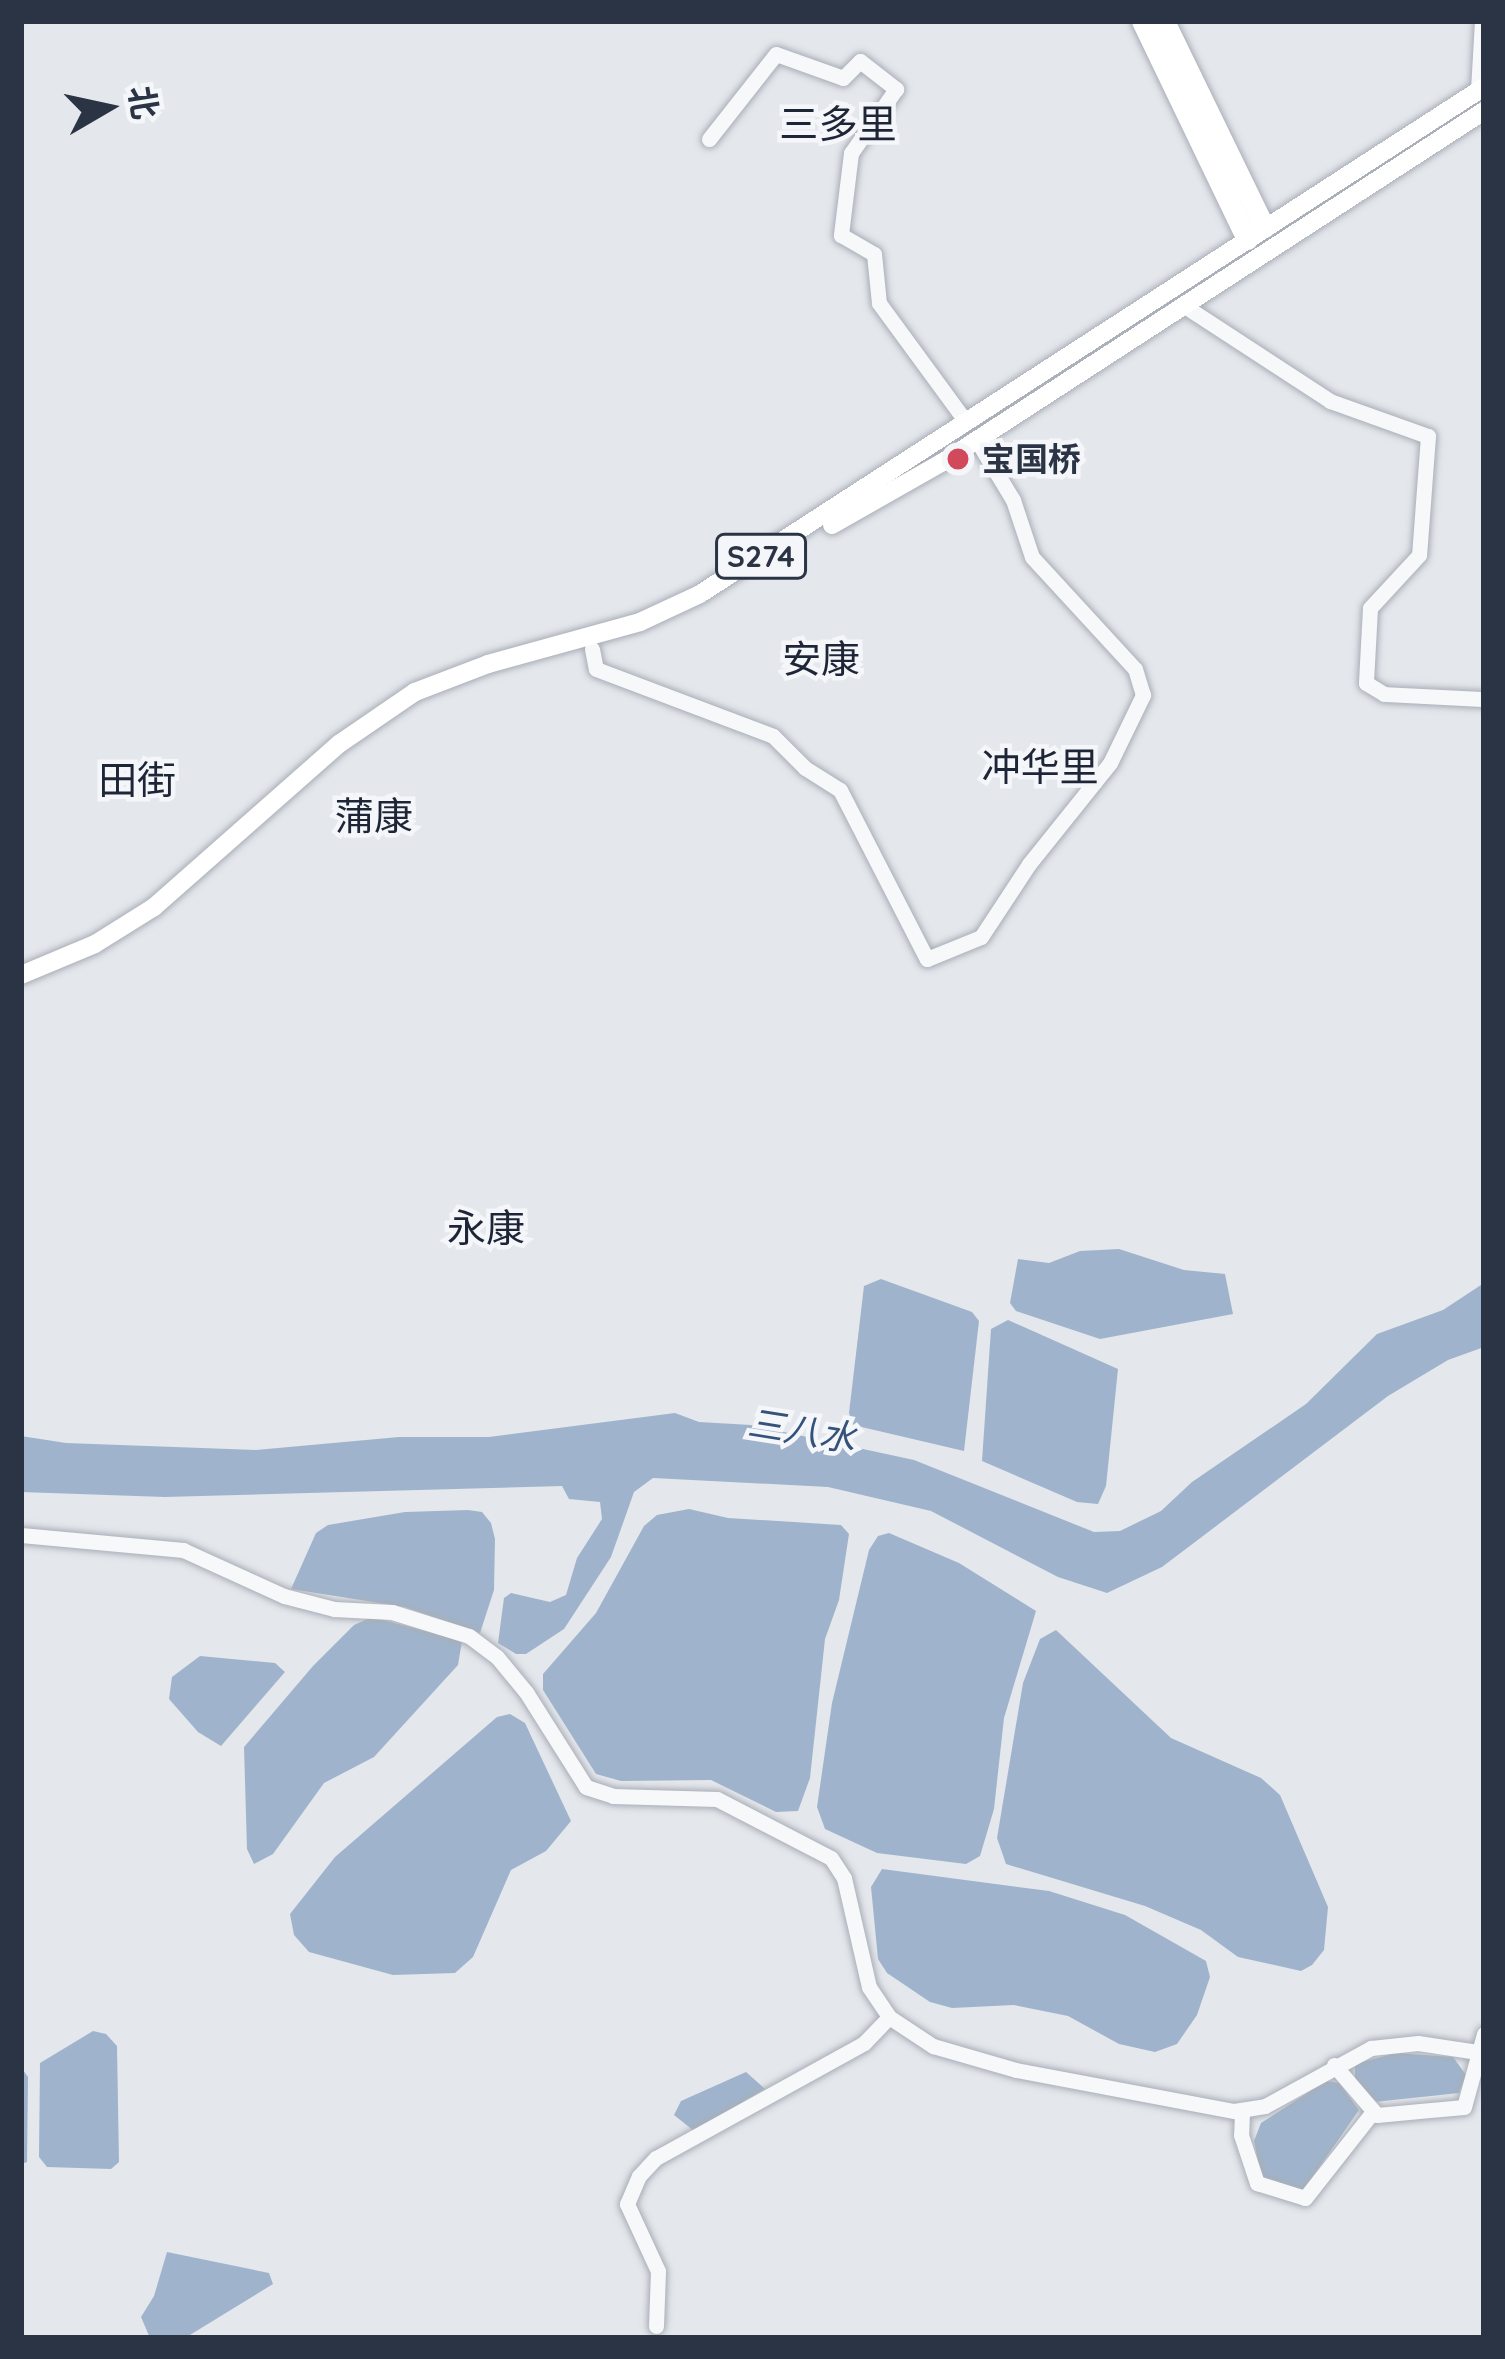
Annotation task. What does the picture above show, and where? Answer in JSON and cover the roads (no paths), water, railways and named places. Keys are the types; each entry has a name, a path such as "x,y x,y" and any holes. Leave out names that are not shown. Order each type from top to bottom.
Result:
{"highway":[{"path":"1142,21 1256,233"},
{"path":"1164,21 1256,233"}],"main road":[{"name":"S274","path":"21,988 100,955 161,917 346,753 421,703 492,676 644,634 706,605 1256,233 1481,88"},
{"name":"S274","path":"21,975 94,944 154,907 339,743 415,692 666,611 728,578 1183,305 1484,111"}],"street":[{"path":"1481,88 1482,21"},
{"path":"592,649 596,669 773,736 805,768 840,790 927,959 981,937 1028,864 1110,763 1143,695 1135,669 1032,557 1013,500 971,430 879,302 874,254 841,235 851,153 896,89 860,61 843,79 776,54 709,139"},
{"path":"1183,305 1330,401 1428,436 1419,555 1370,608 1366,682 1384,694 1484,699"},
{"path":"21,1535 183,1550 284,1596 334,1609 392,1612 469,1636 497,1657 526,1692 586,1787 613,1796 717,1799 831,1858 844,1878 862,1970 889,2017 933,2046 982,2062 1242,2111 1265,2106 1363,2050 1402,2042 1482,2052"},
{"path":"656,2326 658,2271 627,2204 639,2176 656,2158 865,2043 889,2017"},
{"path":"1334,2065 1372,2113 1386,2117 1464,2107 1484,2034"},
{"path":"1242,2111 1241,2134 1258,2183 1305,2198 1372,2113"}],"water":[{"path":"1119,1249 1184,1270 1225,1274 1233,1314 1100,1339 1016,1311 1010,1303 1018,1259 1049,1263 1080,1251"},
{"path":"881,1279 972,1312 979,1321 964,1451 853,1425 849,1413 864,1286"},
{"path":"1484,1283 1484,1347 1448,1360 1388,1396 1162,1567 1107,1593 1058,1577 931,1511 828,1487 653,1478 634,1492 611,1557 564,1629 526,1654 516,1654 498,1643 504,1598 511,1593 550,1602 566,1595 577,1558 602,1519 600,1502 569,1499 562,1486 165,1497 21,1492 21,1436 66,1443 256,1450 399,1437 489,1437 675,1413 699,1422 751,1425 914,1460 1094,1532 1120,1531 1161,1511 1192,1482 1306,1404 1377,1334 1443,1310"},
{"path":"1008,1320 1118,1369 1106,1486 1098,1504 1077,1502 982,1461 991,1329"},
{"path":"689,1509 728,1518 841,1525 849,1534 839,1600 825,1639 810,1778 798,1811 776,1812 711,1780 621,1781 596,1774 543,1690 543,1674 596,1613 644,1526 657,1515"},
{"path":"405,1512 482,1512 495,1539 494,1590 480,1633 405,1607 291,1589 316,1533 328,1525"},
{"path":"889,1533 959,1563 1036,1611 1004,1718 994,1809 980,1856 966,1864 877,1853 825,1829 817,1807 832,1703 869,1550 878,1536"},
{"path":"372,1617 462,1641 458,1665 374,1757 324,1783 273,1854 254,1864 247,1849 244,1747 313,1666 354,1625"},
{"path":"1056,1630 1171,1738 1261,1778 1280,1795 1328,1907 1324,1950 1312,1965 1301,1971 1238,1957 1201,1930 1145,1906 1006,1864 997,1838 1023,1683 1040,1639"},
{"path":"200,1656 275,1663 285,1672 221,1746 198,1732 169,1699 172,1677"},
{"path":"510,1714 525,1723 571,1821 546,1851 511,1870 473,1957 455,1973 393,1975 309,1952 294,1935 290,1914 335,1857 497,1717"},
{"path":"882,1869 1049,1891 1125,1915 1206,1961 1210,1977 1197,2015 1177,2044 1155,2052 1119,2044 1068,2016 1014,2005 952,2008 930,2002 887,1973 878,1959 871,1887"},
{"path":"93,2031 106,2034 117,2046 119,2162 111,2169 47,2167 39,2157 40,2063"},
{"path":"1396,2053 1453,2057 1466,2075 1459,2093 1374,2102 1355,2080 1355,2064"},
{"path":"23,2070 28,2077 27,2162 21,2164"},
{"path":"746,2072 765,2089 694,2131 674,2115 681,2101"},
{"path":"1326,2081 1339,2083 1359,2110 1304,2189 1270,2188 1261,2175 1254,2141 1261,2123"},
{"path":"167,2252 269,2273 273,2284 185,2338 150,2338 141,2317 154,2296"}],"place":[{"name":"宝国桥","path":"958,459"}],"district":[{"name":"三多里","path":"838,124"},
{"name":"安康","path":"821,659"},
{"name":"冲华里","path":"1040,767"},
{"name":"田街","path":"137,780"},
{"name":"蒲康","path":"374,816"},
{"name":"永康","path":"486,1228"}],"water label":[{"name":"三八水","path":"802,1430"}]}
